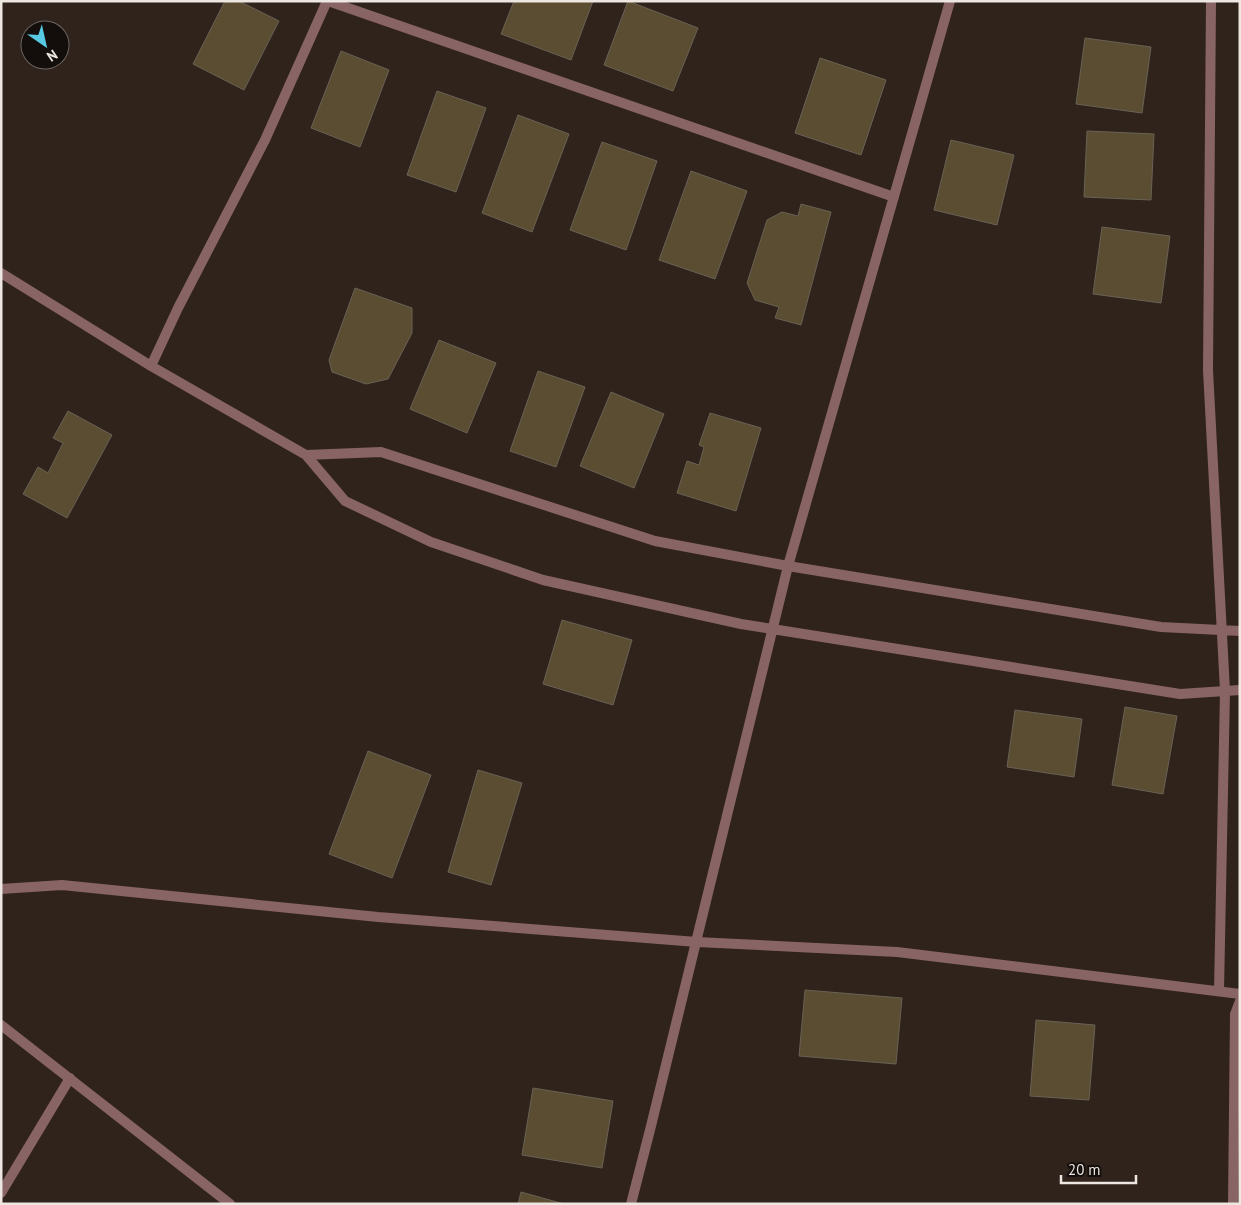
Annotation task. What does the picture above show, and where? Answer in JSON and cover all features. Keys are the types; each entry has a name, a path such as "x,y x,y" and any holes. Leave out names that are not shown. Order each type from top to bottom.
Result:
{"street":[{"path":"151,366 178,308 265,140 328,1 894,197"},
{"path":"630,1204 651,1126 788,566 950,1"},
{"path":"1211,1 1208,370 1225,691 1219,991"},
{"path":"1,273 151,366 306,455 345,501 431,542 542,580 732,622 1180,694 1240,690"},
{"path":"306,455 380,452 655,541 788,566 1161,627 1240,631"},
{"path":"1,890 62,885 378,917 696,942 897,952 1240,994"},
{"path":"1233,1204 1235,1014 1240,1001"},
{"path":"1,1025 230,1204"},
{"path":"1,1193 70,1078"}],"building":[{"path":"225,1 239,1 279,21 244,90 193,64"},
{"path":"514,1 593,1 571,60 501,34"},
{"path":"628,1 698,28 673,91 604,65"},
{"path":"1085,38 1151,47 1142,113 1076,104"},
{"path":"341,51 389,70 360,147 311,128"},
{"path":"820,58 886,80 861,155 795,133"},
{"path":"437,91 486,108 456,192 407,175"},
{"path":"518,115 569,134 532,232 482,213"},
{"path":"1087,131 1154,134 1151,200 1084,197"},
{"path":"951,140 1014,155 997,225 934,210"},
{"path":"602,142 657,161 626,250 570,230"},
{"path":"691,171 747,191 715,279 659,260"},
{"path":"801,204 831,212 801,325 775,318 779,307 755,300 747,283 767,220 782,212 798,216"},
{"path":"1102,227 1170,236 1161,303 1093,294"},
{"path":"355,288 412,308 412,333 388,379 366,384 332,372 329,360"},
{"path":"439,340 496,363 467,433 410,409"},
{"path":"538,371 585,387 556,467 510,451"},
{"path":"611,392 664,414 634,488 580,466"},
{"path":"68,411 112,435 67,518 23,494 38,467 48,473 63,443 53,438"},
{"path":"710,413 761,428 736,511 677,493 687,461 699,465 704,447 699,445"},
{"path":"562,620 632,640 613,705 543,684"},
{"path":"1125,707 1177,716 1163,794 1112,785"},
{"path":"1015,710 1082,719 1074,777 1007,767"},
{"path":"368,751 431,775 392,878 329,854"},
{"path":"478,770 522,783 491,885 448,872"},
{"path":"805,990 902,998 896,1064 799,1056"},
{"path":"1036,1020 1095,1025 1089,1100 1030,1096"},
{"path":"533,1088 613,1101 602,1168 522,1155"},
{"path":"521,1192 564,1204 518,1204"}]}
